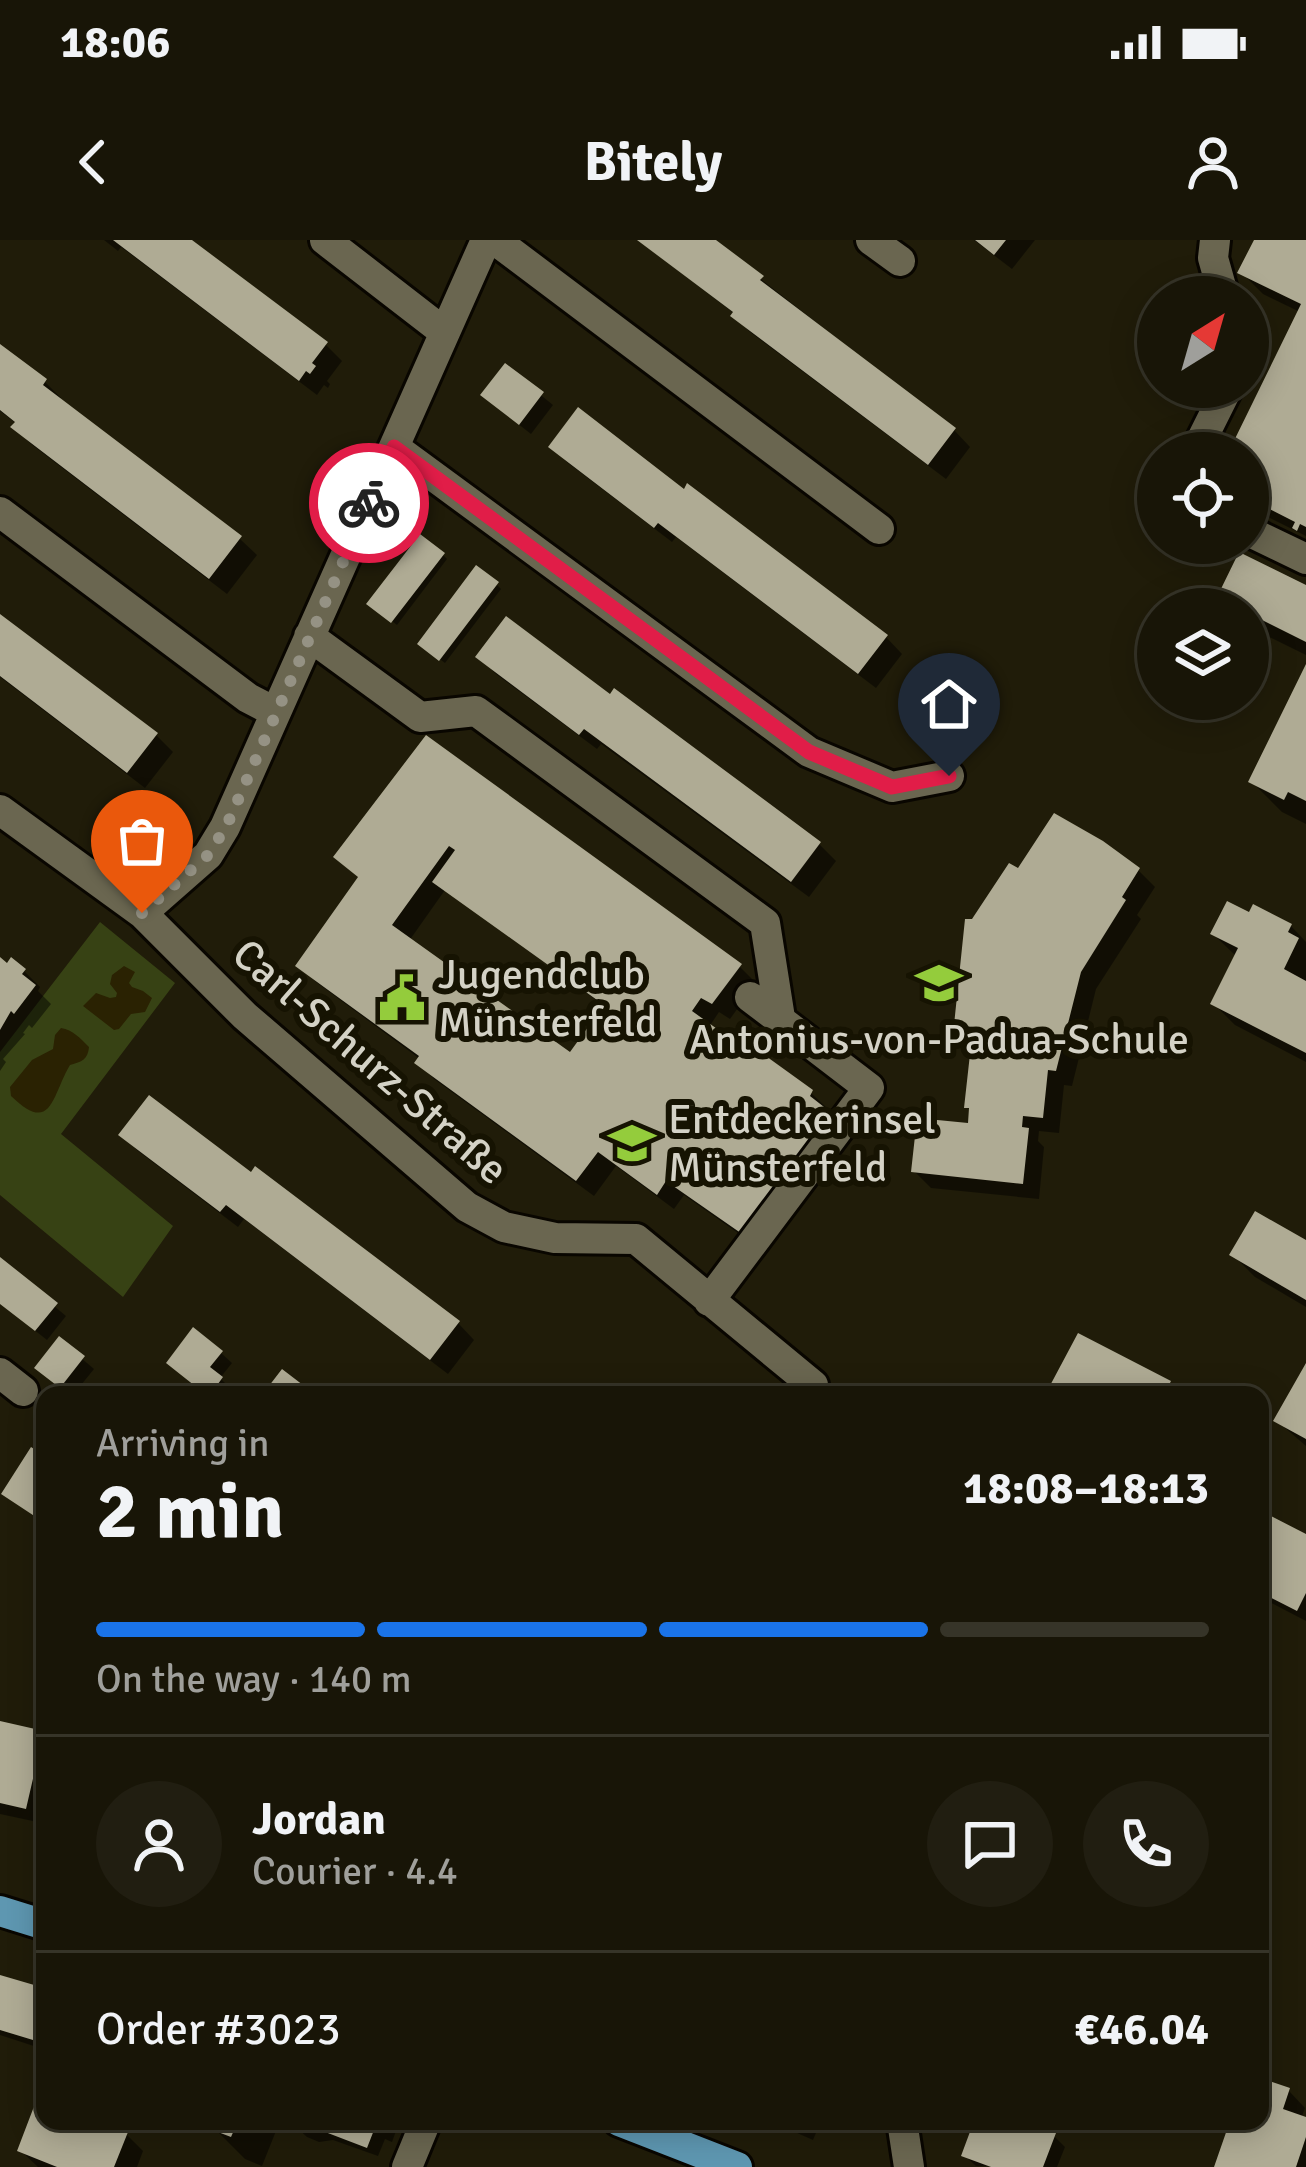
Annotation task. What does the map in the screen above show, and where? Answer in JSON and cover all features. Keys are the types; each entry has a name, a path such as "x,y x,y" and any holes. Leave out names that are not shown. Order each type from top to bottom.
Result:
{"main road":[{"path":"0,1911 36,1921"},
{"path":"642,2130 737,2167"}],"street":[{"path":"325,240 444,332"},
{"path":"142,913 215,846 486,240"},
{"path":"495,240 879,529"},
{"path":"871,240 900,261"},
{"path":"1215,240 1218,276"},
{"path":"394,447 809,752 892,787 949,776"},
{"path":"0,512 248,698 275,712"},
{"path":"1269,542 1306,559"},
{"path":"309,636 420,717 476,711 765,923 780,1018"},
{"name":"Carl-Schurz-Straße","path":"0,810 142,913 245,1016 466,1207 504,1227 555,1238 636,1240 709,1301"},
{"path":"750,997 869,1088 709,1301 813,1385"},
{"path":"407,2167 422,2130"},
{"path":"903,2130 909,2167"}],"green space":[{"path":"100,922 175,983 61,1134 173,1226 123,1297 0,1195 0,1052"}],"sand":[{"path":"124,966 135,972 129,983 132,987 152,998 145,1012 131,1014 114,1030 83,1006 96,993 116,997 112,975"},
{"path":"61,1028 79,1038 88,1051 84,1059 70,1065 49,1107 35,1112 11,1096 10,1087 32,1060 53,1049"}],"building":[{"path":"113,240 192,240 328,342 312,363 316,366 299,381"},
{"path":"637,240 716,240 764,276 760,280 956,428 928,465"},
{"path":"975,240 1006,240 994,255"},
{"path":"1254,240 1306,240 1306,527 1300,524 1297,531 1292,528 1295,522 1269,509 1269,432 1238,432 1250,408 1269,408 1269,369 1301,304 1269,288 1269,276 1237,273"},
{"path":"0,344 47,379 43,385 242,536 209,579 10,427 15,422 0,410"},
{"path":"505,363 544,392 519,425 480,395"},
{"path":"578,407 888,635 858,674 658,523 654,528 548,447"},
{"path":"420,534 445,553 391,623 366,604"},
{"path":"1233,564 1263,564 1306,585 1306,642 1269,624 1269,588 1221,588"},
{"path":"476,565 499,582 439,661 417,644"},
{"path":"0,614 158,733 127,773 0,676"},
{"path":"506,616 610,694 614,688 821,842 791,882 584,729 579,735 475,657"},
{"path":"1306,664 1306,801 1288,792 1284,800 1248,782"},
{"path":"426,735 742,964 712,1004 701,998 692,1011 734,1041 738,1036 813,1090 810,1096 833,1114 745,1236 666,1181 657,1195 598,1152 576,1181 414,1063 419,1056 295,966 358,877 333,857","holes":["449,846 455,850 432,882 604,1005 570,1052 392,925"]},
{"path":"1054,813 1140,868 1122,897 1126,900 1081,972 1056,1071 1048,1070 1043,1118 1023,1116 1022,1127 1029,1128 1023,1184 911,1172 917,1118 968,1123 969,1108 964,1108 973,1027 954,1025 965,919 972,919 1009,863 1018,868"},
{"path":"1227,901 1249,912 1253,904 1292,924 1288,932 1299,938 1284,969 1306,981 1306,1053 1210,1004 1238,948 1210,934"},
{"path":"0,957 7,963 11,957 36,985 0,1030"},
{"path":"149,1095 251,1172 255,1166 460,1321 430,1360 226,1205 220,1212 118,1135"},
{"path":"1255,1211 1306,1240 1306,1300 1229,1255"},
{"path":"0,1257 58,1303 35,1331 0,1304"},
{"path":"193,1327 223,1351 210,1367 223,1377 216,1386 195,1386 166,1363"},
{"path":"1078,1333 1171,1381 1168,1386 1050,1386"},
{"path":"59,1336 85,1356 62,1386 34,1368"},
{"path":"1306,1363 1306,1439 1273,1421"},
{"path":"282,1369 304,1386 269,1386"},
{"path":"31,1447 36,1450 36,1517 1,1494"},
{"path":"1269,1515 1306,1534 1306,1593 1297,1611 1269,1597"},
{"path":"0,1721 36,1729 36,1766 26,1809 0,1803"},
{"path":"0,1975 36,1986 33,2040 0,2030"},
{"path":"1269,2081 1290,2088 1283,2109 1306,2117 1306,2137 1296,2167 1214,2167 1227,2130 1269,2130"},
{"path":"36,2101 36,2130 128,2132 114,2167 57,2167 17,2151"},
{"path":"320,2130 374,2130 367,2148"},
{"path":"971,2130 1056,2133 1043,2167 991,2167 961,2156"}],"way so far":[{"path":"142,913 208,855 226,827 369,503"}],"place":[{"name":"Antonius-von-Padua-Schule","path":"939,983"},
{"name":"Jugendclub Münsterfeld","path":"402,998"},
{"name":"Entdeckerinsel Münsterfeld","path":"632,1143"}],"route":[{"path":"369,503 394,447 809,752 892,787 949,776"}]}
